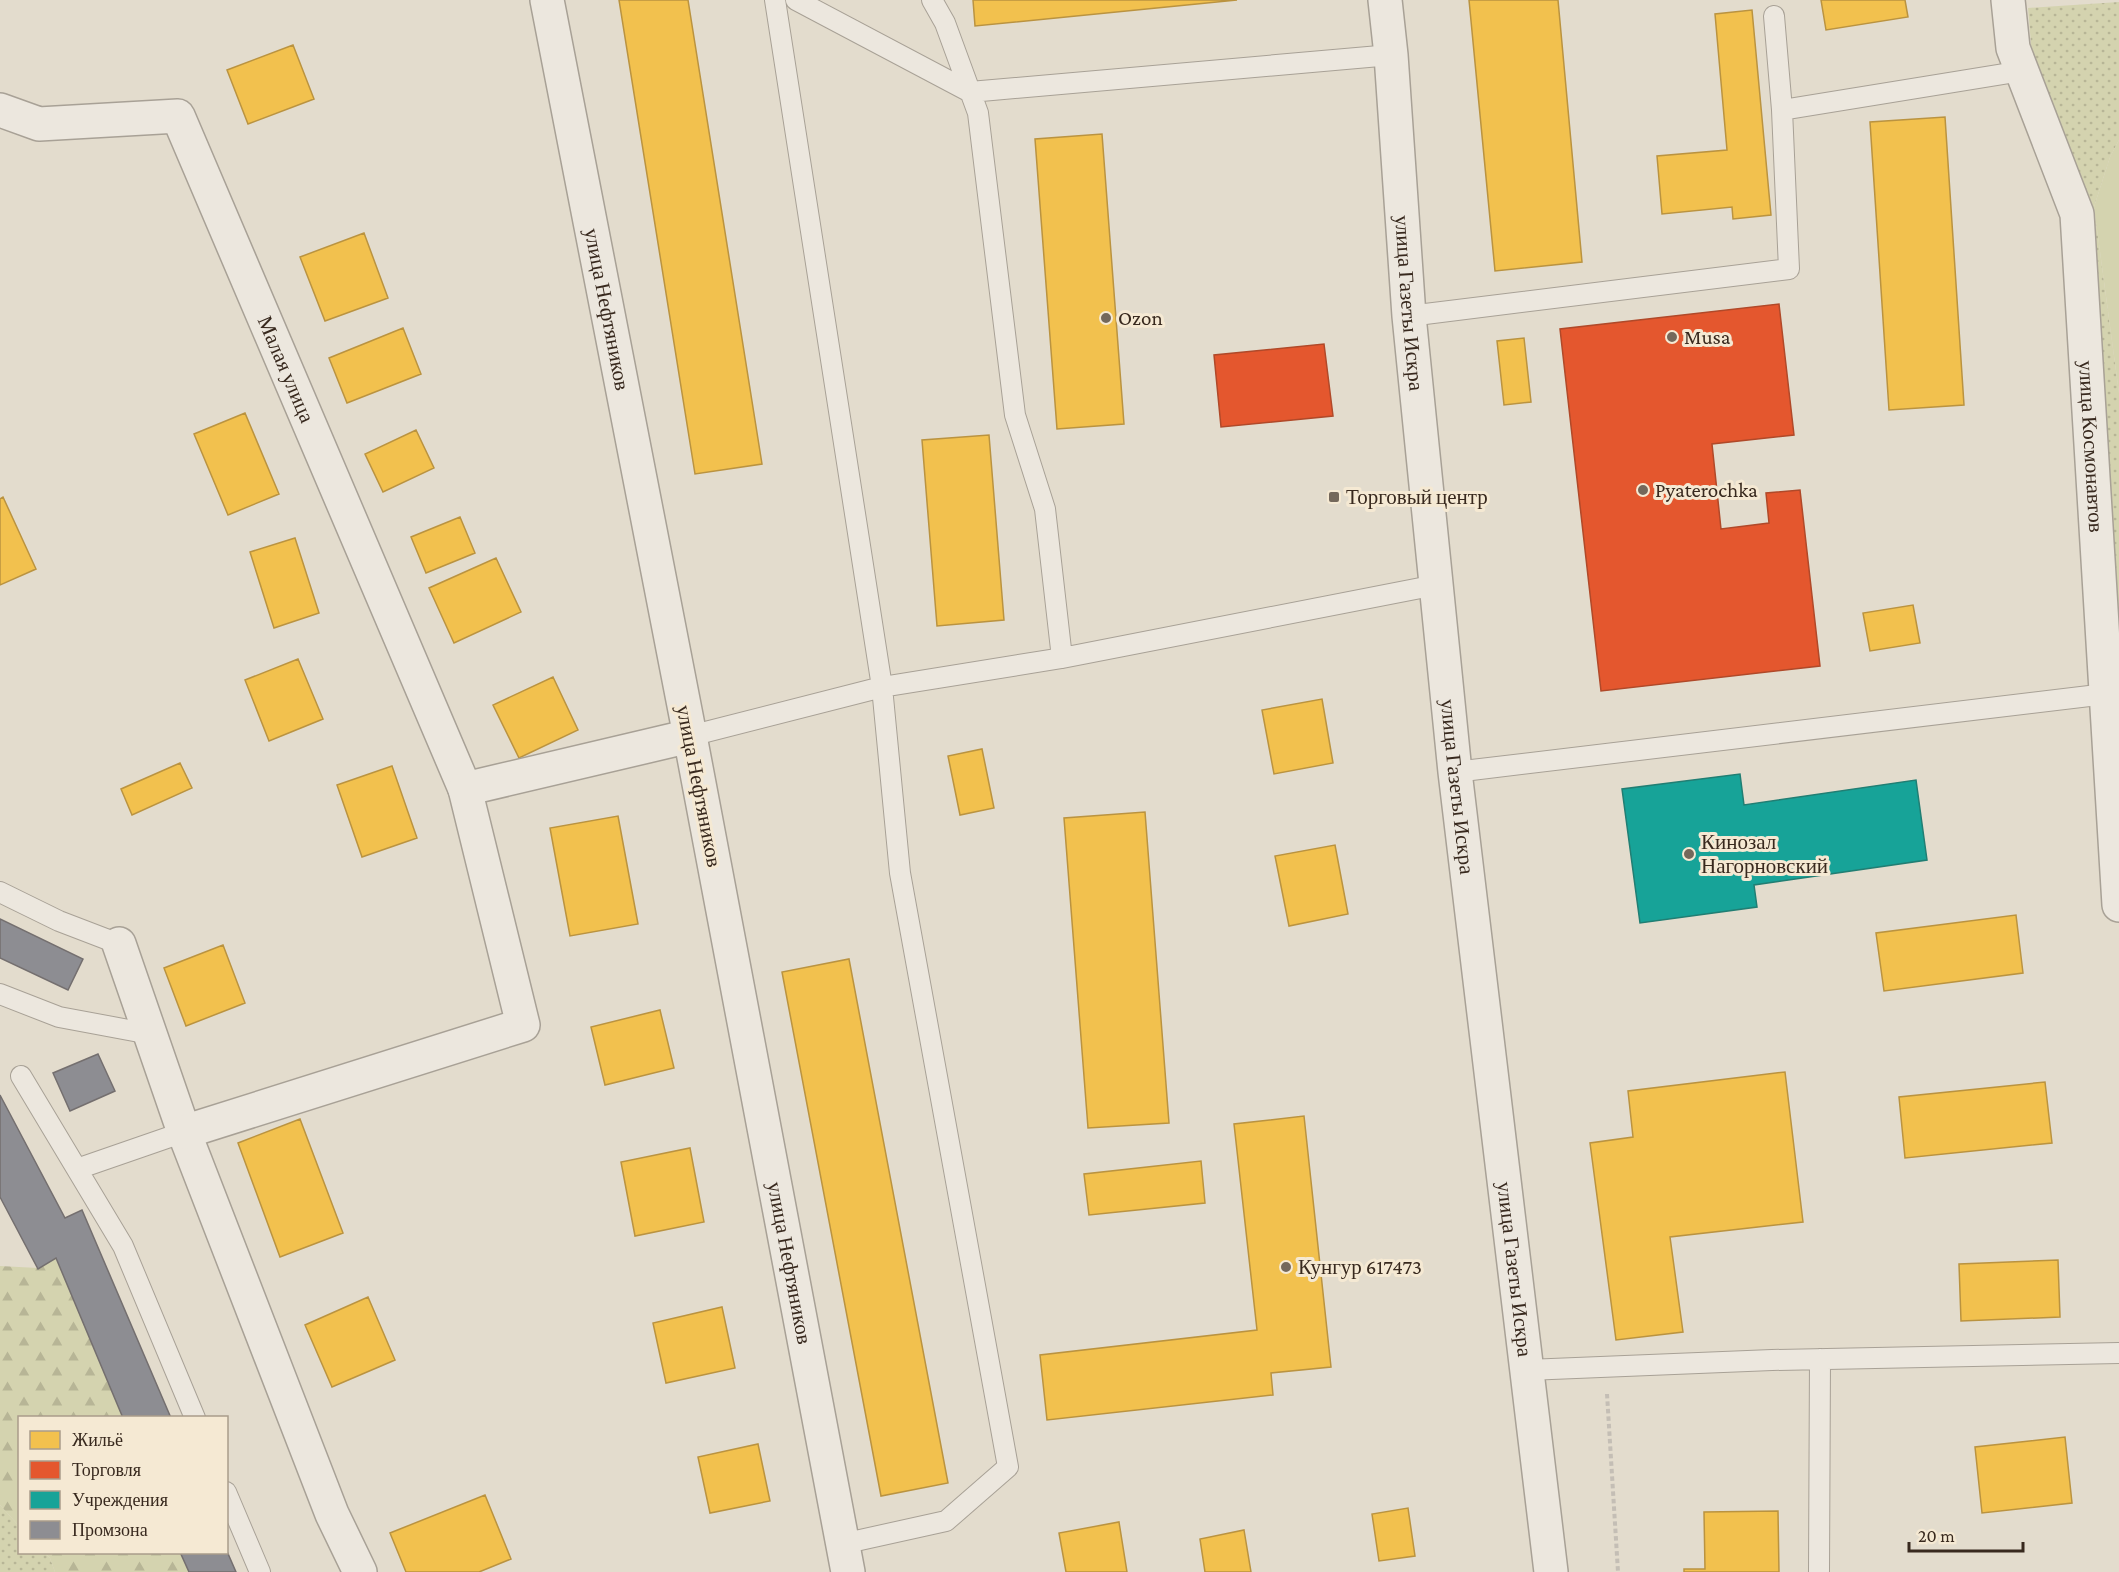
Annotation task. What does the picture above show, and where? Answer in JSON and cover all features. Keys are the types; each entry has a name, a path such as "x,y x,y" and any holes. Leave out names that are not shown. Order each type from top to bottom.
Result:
{"street":[{"name":"улица Нефтяников","path":"547,0 690,736 845,1558"},
{"name":"улица Газеты Искра","path":"1385,0 1410,316 1455,772 1551,1572"},
{"name":"улица Космонавтов","path":"2008,0 2013,48 2077,214 2119,905"},
{"name":"Малая улица","path":"0,110 39,124 178,116 465,789"},
{"path":"184,1132 524,1026 465,789 690,736"},
{"path":"119,944 184,1132 332,1514 360,1572"}],"lane":[{"path":"775,0 882,687 900,873 1008,1467 946,1521 845,1558"},
{"path":"796,0 970,92 1391,55"},
{"path":"932,0 945,23 978,113 1015,414 1045,509 1062,658"},
{"path":"1410,316 1789,269 1782,110 1774,16"},
{"path":"1782,110 2022,70"},
{"path":"690,736 882,687 1062,658 1437,585"},
{"path":"1455,772 2106,694"},
{"path":"0,892 59,921 119,944"},
{"path":"0,994 59,1017 150,1034"},
{"path":"21,1076 123,1246 194,1416"},
{"path":"77,1169 184,1132"},
{"path":"1527,1370 1820,1359 2119,1353"},
{"path":"1819,1572 1820,1359"},
{"path":"228,1497 260,1572"}],"path":[{"path":"1605,1367 1618,1572"}],"green space":[{"path":"2119,2 2119,140 2110,157 2094,207 2119,393 2119,707 2084,209 2033,68 2028,8"},
{"path":"2119,140 2119,393 2094,207 2110,157"},
{"path":"56,1258 123,1416 18,1416 18,1525 0,1505 0,1266 38,1268"},
{"path":"0,1505 18,1525 18,1554 46,1554 55,1572 0,1572"},
{"path":"46,1554 180,1554 189,1572 55,1572"}],"building: Жильё":[{"path":"619,0 688,0 762,464 695,474"},
{"path":"973,0 1237,0 975,26"},
{"path":"1469,0 1558,0 1582,262 1495,271"},
{"path":"1821,0 1905,0 1908,17 1826,30"},
{"path":"1752,10 1771,215 1733,219 1732,207 1662,214 1657,156 1727,150 1715,14"},
{"path":"293,45 314,99 248,124 227,70"},
{"path":"1945,117 1964,405 1889,410 1870,122"},
{"path":"1102,134 1124,424 1057,429 1035,139"},
{"path":"364,233 388,298 325,321 300,257"},
{"path":"403,328 421,374 347,403 329,358"},
{"path":"1524,338 1531,402 1504,405 1497,341"},
{"path":"245,413 279,494 228,515 194,434"},
{"path":"416,430 434,468 383,492 365,454"},
{"path":"989,435 1004,620 937,626 922,440"},
{"path":"3,497 36,569 0,585 0,499"},
{"path":"460,517 475,553 426,573 411,537"},
{"path":"295,538 319,613 274,628 250,552"},
{"path":"496,558 521,612 454,643 429,588"},
{"path":"1913,605 1920,643 1870,651 1863,613"},
{"path":"298,659 323,719 269,741 245,680"},
{"path":"553,677 578,730 519,758 493,705"},
{"path":"1322,699 1333,763 1274,774 1262,710"},
{"path":"982,749 994,808 960,815 948,756"},
{"path":"180,763 192,788 132,815 121,789"},
{"path":"392,766 417,838 362,857 337,785"},
{"path":"1145,812 1169,1123 1088,1128 1064,818"},
{"path":"618,816 638,924 570,936 550,828"},
{"path":"1335,845 1348,914 1289,926 1275,856"},
{"path":"2016,915 2023,973 1884,991 1876,933"},
{"path":"223,945 245,1003 186,1026 164,968"},
{"path":"849,959 948,1483 881,1496 782,972"},
{"path":"660,1010 674,1068 605,1085 591,1027"},
{"path":"1785,1072 1803,1222 1670,1237 1683,1332 1616,1340 1590,1143 1633,1137 1628,1091"},
{"path":"2045,1082 2052,1143 1905,1158 1899,1097"},
{"path":"1304,1116 1331,1367 1271,1373 1273,1395 1047,1420 1040,1355 1257,1330 1234,1124"},
{"path":"300,1119 343,1233 280,1257 238,1143"},
{"path":"690,1148 704,1222 635,1236 621,1162"},
{"path":"1201,1161 1205,1203 1089,1215 1084,1174"},
{"path":"2058,1260 2060,1317 1961,1321 1959,1264"},
{"path":"368,1297 395,1360 332,1387 305,1325"},
{"path":"722,1307 735,1368 666,1383 653,1323"},
{"path":"2065,1437 2072,1503 1982,1513 1975,1447"},
{"path":"758,1444 770,1501 710,1513 698,1457"},
{"path":"485,1495 511,1559 479,1572 406,1572 390,1533"},
{"path":"1408,1508 1415,1556 1379,1561 1372,1514"},
{"path":"1778,1511 1779,1572 1684,1572 1684,1569 1705,1569 1704,1512"},
{"path":"1119,1522 1127,1572 1066,1572 1059,1533"},
{"path":"1244,1530 1251,1572 1205,1572 1200,1539"}],"building: Торговля":[{"path":"1779,304 1794,435 1712,444 1721,529 1769,523 1766,493 1800,490 1820,666 1601,691 1560,329"},
{"path":"1324,344 1333,416 1221,427 1214,355"}],"building: Учреждения":[{"path":"1740,774 1744,805 1916,780 1927,860 1754,885 1757,907 1640,923 1622,789"}],"building: Промзона":[{"path":"0,919 83,959 68,990 0,958"},
{"path":"98,1054 115,1091 70,1111 53,1073"},
{"path":"0,1095 65,1218 82,1210 170,1416 122,1416 56,1258 38,1269 0,1197"},
{"path":"181,1554 228,1554 236,1572 189,1572"}],"place":[{"name":"Ozon","path":"1106,318"},
{"name":"Musa","path":"1672,337"},
{"name":"Pyaterochka","path":"1643,490"},
{"name":"Торговый центр","path":"1334,497"},
{"name":"Кинозал Нагорновский","path":"1689,854"},
{"name":"Кунгур 617473","path":"1286,1267"}]}
